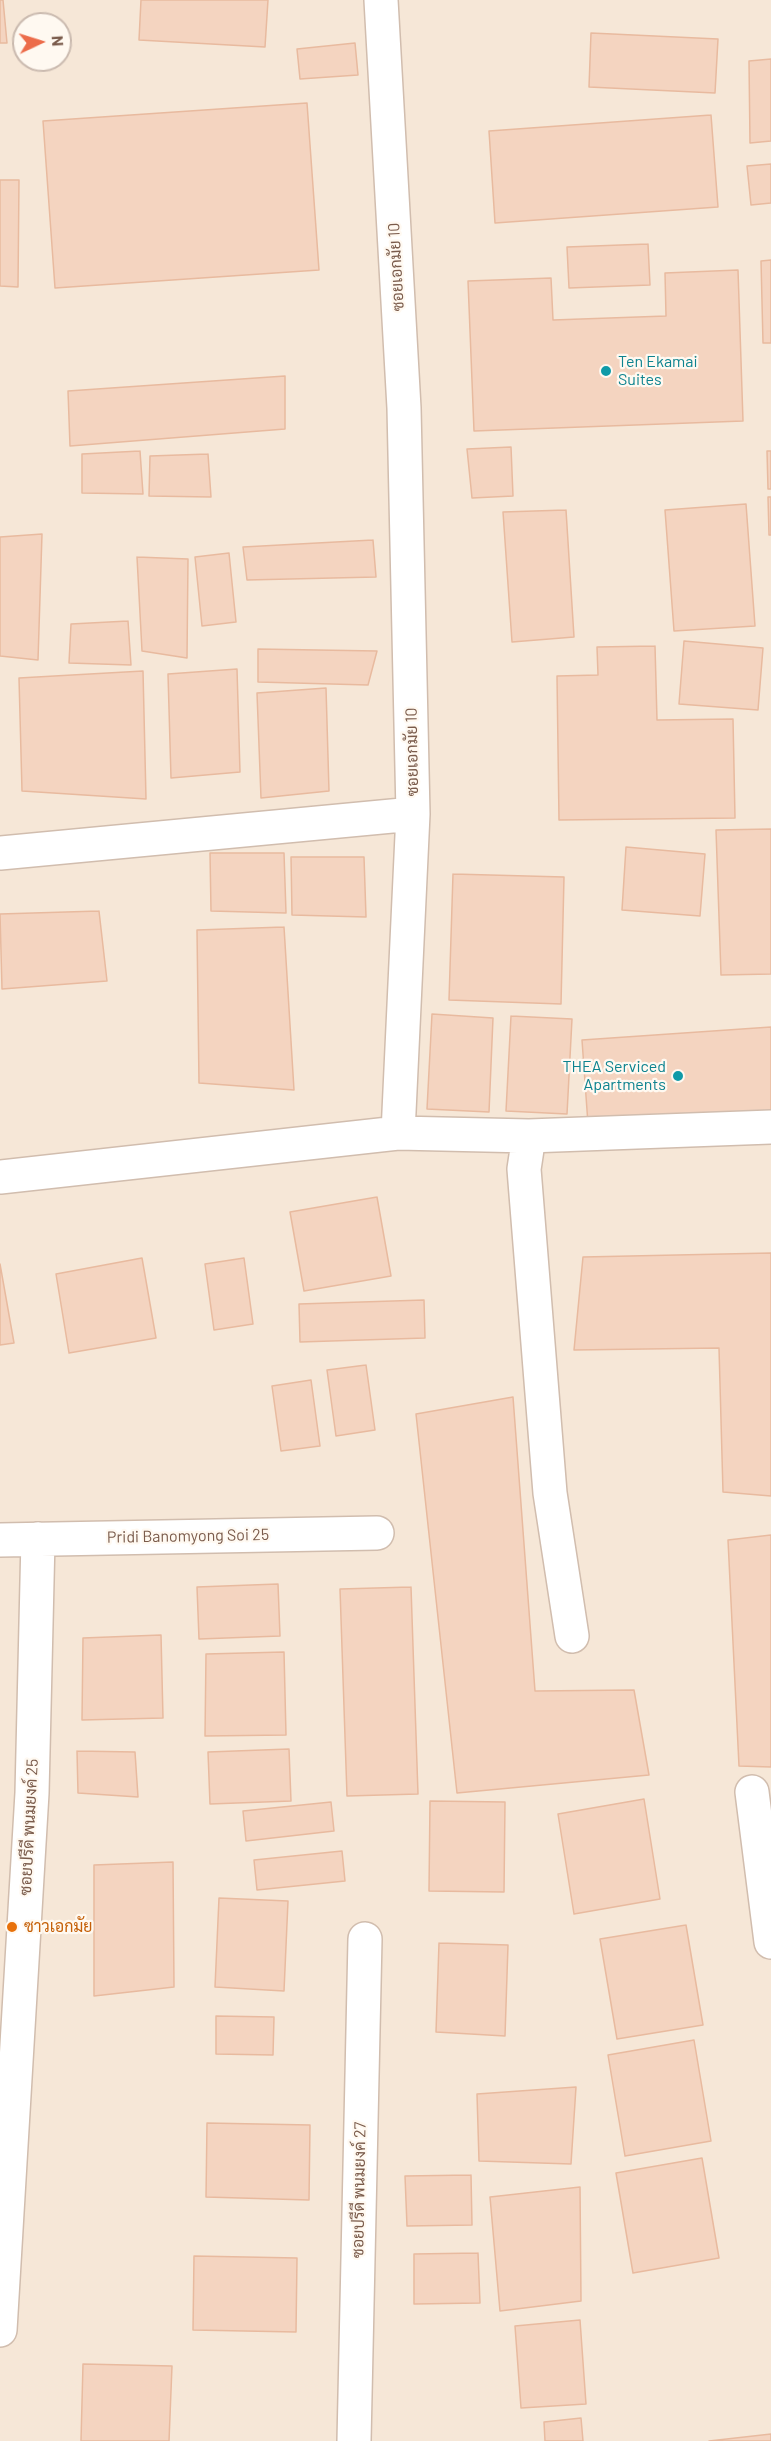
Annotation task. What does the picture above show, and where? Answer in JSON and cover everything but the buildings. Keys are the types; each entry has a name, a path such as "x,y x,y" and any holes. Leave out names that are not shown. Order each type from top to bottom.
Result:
{"street":[{"name":"ซอยเอกมัย 10","path":"381,0 404,408 413,814 398,1132"},
{"path":"0,853 413,814"},
{"path":"0,1177 398,1132 529,1136 771,1127"},
{"path":"529,1136 524,1169 550,1493 572,1636"},
{"name":"Pridi Banomyong Soi 25","path":"0,1540 377,1533"},
{"name":"ซอยปรีดี พนมยงค์ 25","path":"0,2330 32,1793 38,1539"},
{"path":"753,1792 771,1942"},
{"name":"ซอยปรีดี พนมยงค์ 27","path":"354,2441 365,1939"}],"shaded area":[{"path":"0,0 771,0 771,2441 0,2441"}],"place":[{"name":"Ten Ekamai Suites","path":"606,371"},
{"name":"THEA Serviced Apartments","path":"678,1076"},
{"name":"ซาวเอกมัย","path":"12,1927"}]}
